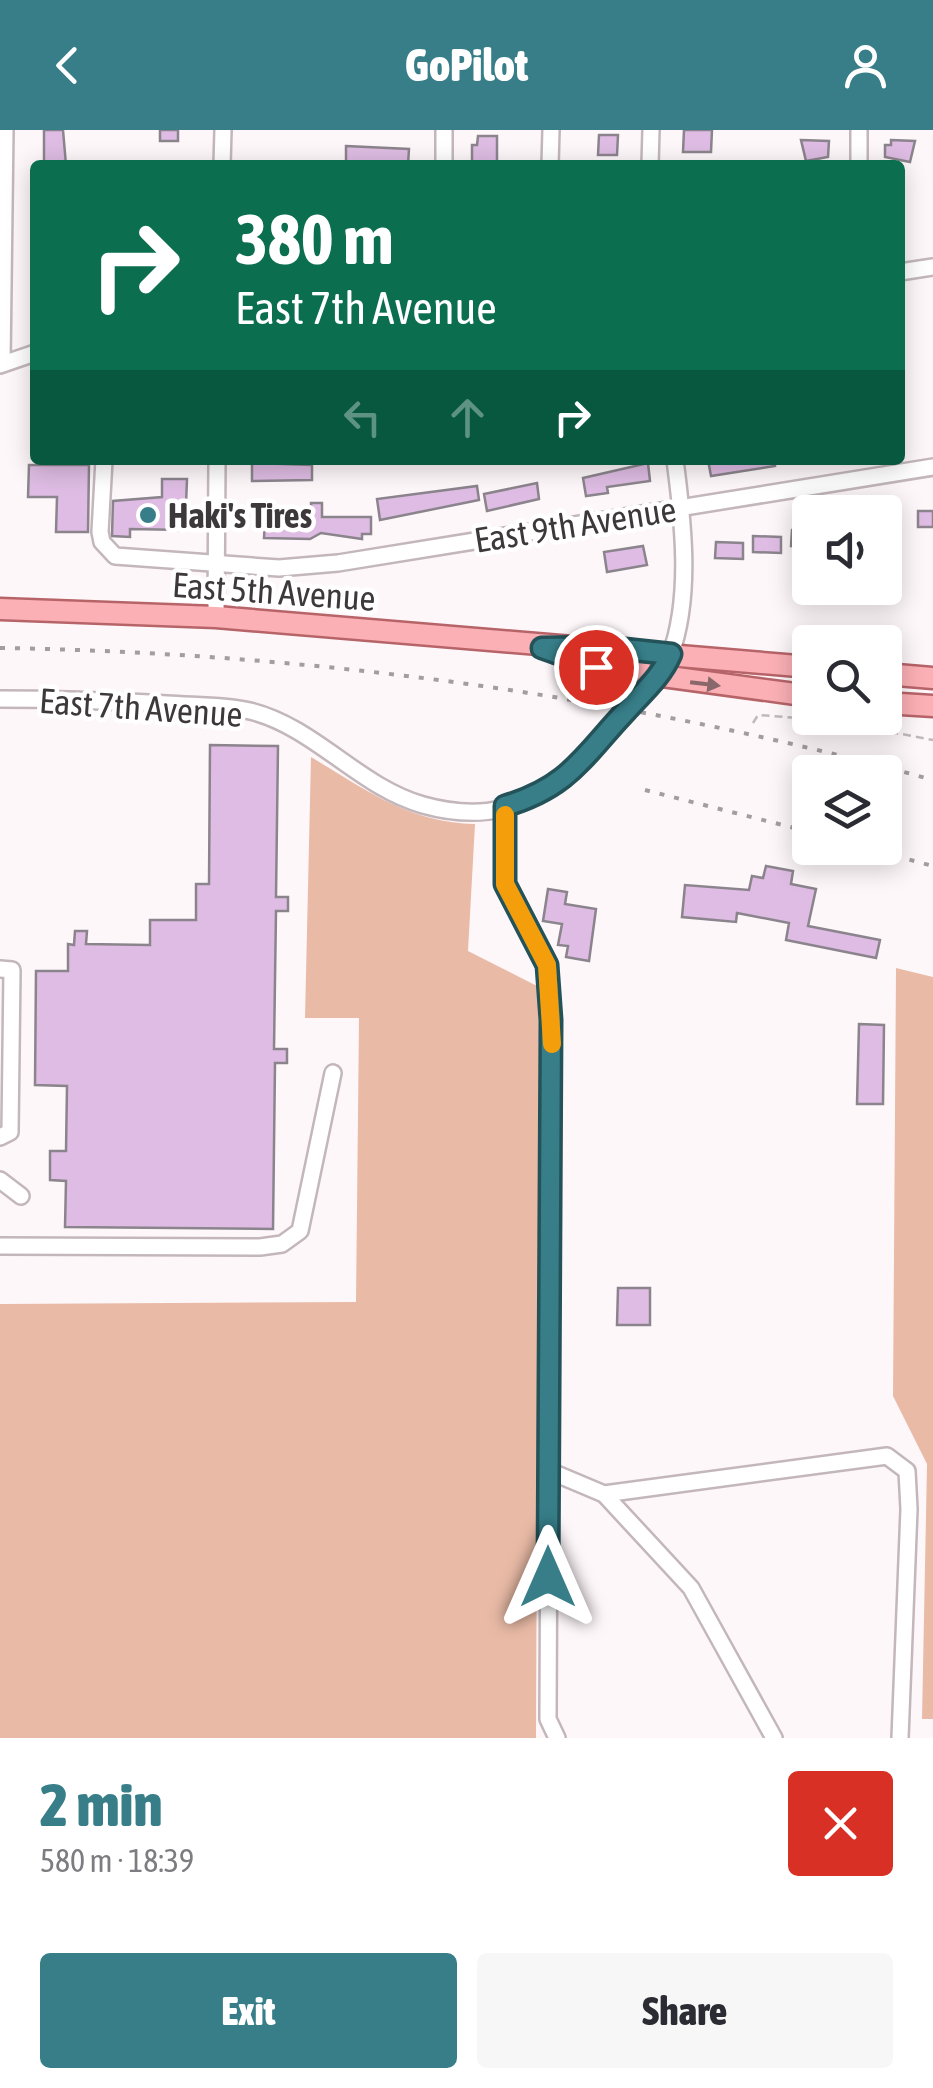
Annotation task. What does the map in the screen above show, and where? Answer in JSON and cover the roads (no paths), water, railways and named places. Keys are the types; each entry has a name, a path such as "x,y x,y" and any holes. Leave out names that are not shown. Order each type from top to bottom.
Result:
{"main road":[{"name":"East 5th Avenue","path":"0,609 216,618 542,648 606,647 792,665"},
{"name":"East 5th Avenue","path":"542,648 596,667 792,694"},
{"path":"902,675 933,678"},
{"path":"902,703 933,706"}],"street":[{"path":"5,130 1,364 30,355"},
{"path":"222,160 223,130"},
{"path":"444,130 444,160"},
{"path":"550,160 551,130"},
{"path":"650,160 651,130"},
{"path":"859,160 860,130"},
{"path":"905,271 933,266"},
{"name":"East 9th Avenue","path":"104,465 100,532 108,550 125,558 216,565 315,566 933,466"},
{"path":"216,618 217,465"},
{"name":"East 7th Avenue","path":"0,699 240,709 283,724 410,800 457,810 505,806 537,796 572,774 659,678 671,654 682,578 675,465"},
{"path":"505,806 505,884 547,965 551,1020 548,1719 557,1738"},
{"path":"0,970 12,970 10,1132 0,1137"},
{"path":"0,1246 282,1244 300,1231 333,1073"},
{"path":"0,1180 21,1196"},
{"path":"604,1494 887,1456 906,1471 909,1509 900,1738"},
{"path":"547,1470 604,1494 691,1588 774,1738"}],"railway":[{"path":"0,648 235,659 471,684 704,725 933,780"},
{"path":"645,790 792,827"},
{"path":"902,858 933,866"}],"place":[{"name":"Haki's Tires","path":"148,515"}]}
